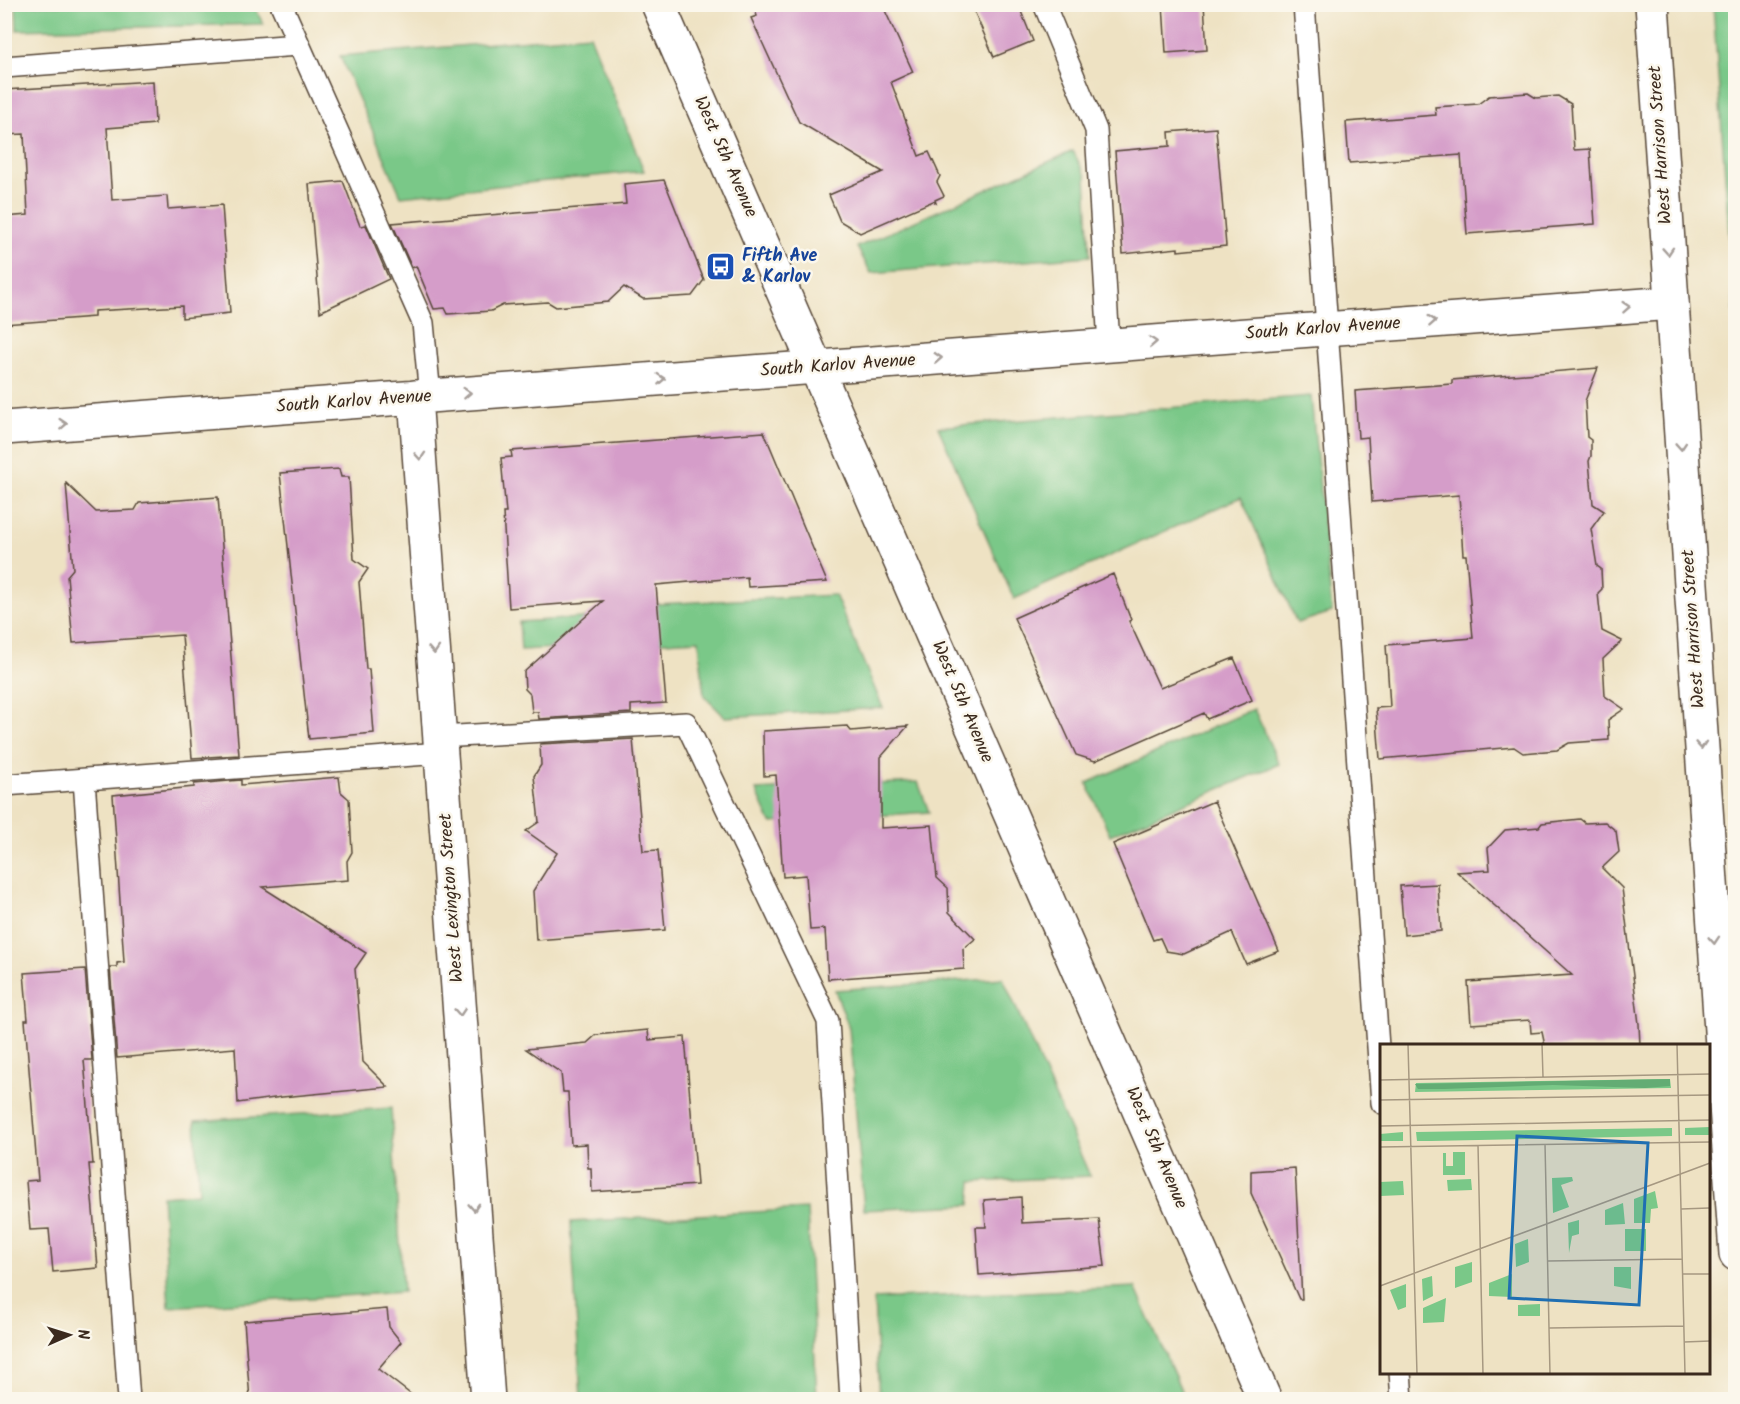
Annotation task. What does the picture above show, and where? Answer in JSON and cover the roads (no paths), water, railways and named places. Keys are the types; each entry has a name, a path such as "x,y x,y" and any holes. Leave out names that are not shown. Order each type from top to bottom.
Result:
{"street":[{"name":"West 5th Avenue","path":"658,4 1265,1400"},
{"name":"West Harrison Street","path":"1652,4 1736,1254"},
{"name":"South Karlov Avenue","path":"4,428 1672,303"},
{"name":"West Lexington Street","path":"423,397 441,745 488,1400"}],"lane":[{"path":"281,4 423,323 423,397"},
{"path":"1044,4 1096,130 1109,345"},
{"path":"1305,4 1380,1074"},
{"path":"4,67 298,45"},
{"path":"4,786 687,723 828,1021 851,1400"},
{"path":"84,780 129,1400"},
{"path":"1400,1374 1402,1400"}],"place":[{"name":"Fifth Ave & Karlov","path":"721,266"}]}
